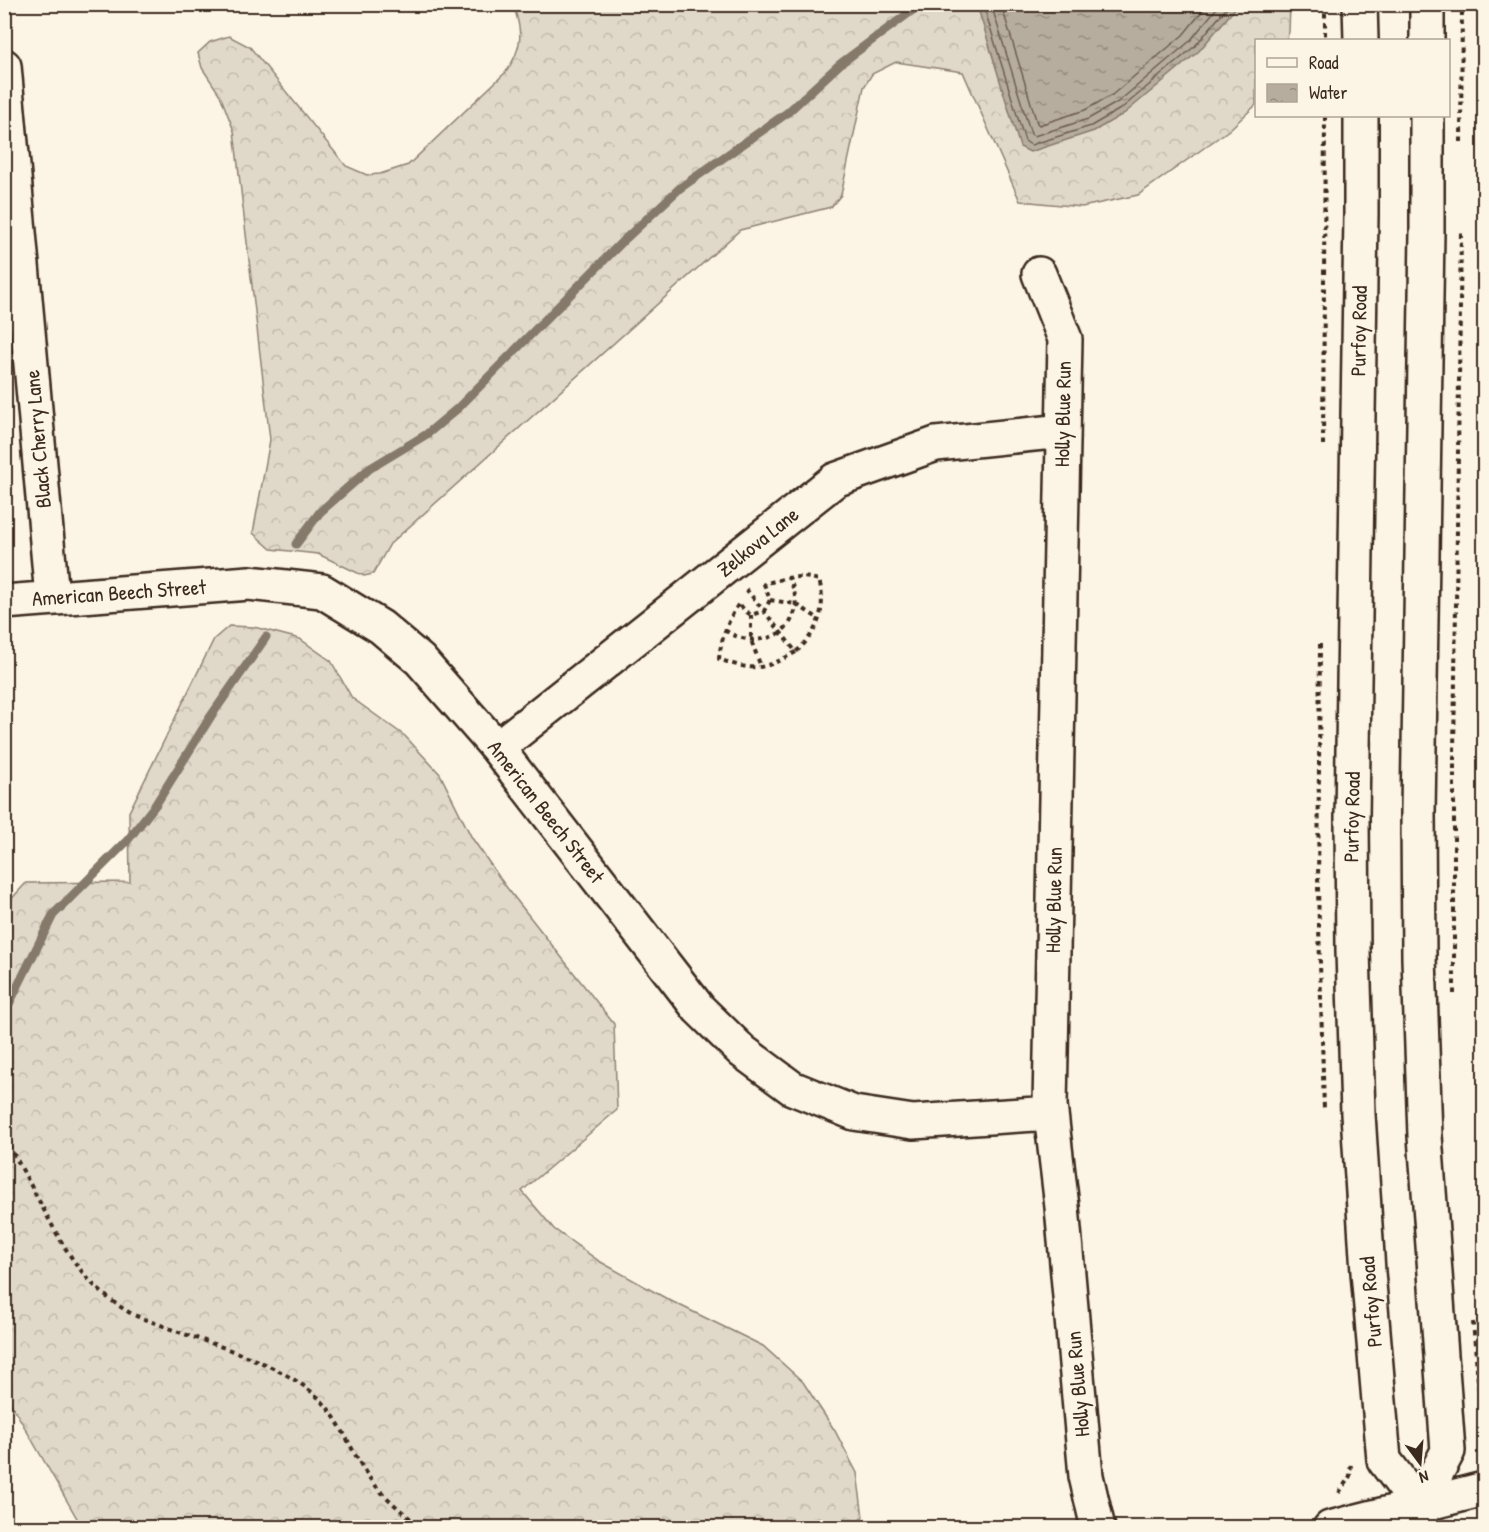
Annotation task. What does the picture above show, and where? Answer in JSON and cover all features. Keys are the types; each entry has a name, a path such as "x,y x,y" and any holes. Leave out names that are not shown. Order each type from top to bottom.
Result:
{"street":[{"path":"1360,4 1361,39"},
{"path":"1427,4 1427,39"},
{"name":"Black Cherry Lane","path":"4,66 52,597"},
{"name":"Purfoy Road","path":"1361,117 1352,818 1356,1063 1368,1272 1384,1460 1421,1517"},
{"path":"1421,1517 1448,1451 1429,1205 1422,1081 1419,958 1418,813 1427,117"},
{"name":"Holly Blue Run","path":"1038,274 1065,339 1051,1113 1062,1207 1086,1476 1098,1527"},
{"name":"Zelkova Lane","path":"497,748 835,480 936,444 1063,431"},
{"name":"American Beech Street","path":"4,602 249,583 322,591 381,627 420,660 497,748 699,1009 742,1051 792,1088 854,1113 913,1122 1051,1113"},
{"path":"1330,1527 1421,1517 1485,1489"}],"path":[{"path":"1325,4 1326,39"},
{"path":"1461,152 1462,4"},
{"path":"1454,1001 1454,753 1461,228"},
{"path":"804,576 819,580 822,604 819,619 813,635 796,652 780,661 761,667 741,667 719,658 725,630 740,603 744,610 752,615 764,611 770,600 764,584 789,577 804,576"},
{"path":"725,630 733,636 751,640 762,640 780,632 794,615 796,604 789,577"},
{"path":"744,586 796,652"},
{"path":"770,600 796,604 819,619"},
{"path":"752,615 751,640 761,667"},
{"path":"4,1137 65,1250 95,1287 113,1302 135,1315 292,1377 315,1394 331,1411 371,1480 391,1502 421,1527"},
{"path":"1472,1311 1482,1427 1485,1436"}],"green space":[{"path":"513,5 1290,5 1289,32 1286,39 1255,39 1255,106 1229,130 1138,195 1082,207 1020,201 963,72 896,62 872,74 864,87 841,195 831,207 740,230 390,544 373,574 364,576 318,554 271,549 253,533 270,440 234,131 220,95 202,68 198,53 210,42 229,36 250,47 346,166 367,175 380,174 408,165 506,72 516,55 520,39 519,23"},
{"path":"229,626 254,627 300,639 331,661 352,698 405,736 440,774 472,838 504,884 614,1024 617,1110 522,1191 554,1229 599,1261 669,1300 763,1346 803,1382 835,1431 857,1473 863,1517 853,1527 82,1527 5,1393 5,906 26,883 130,882 129,812 214,639"}],"water":[{"path":"977,4 1238,5 1199,51 1125,113 1094,131 1030,152 1020,147"}],"waterway":[{"path":"296,544 320,512 369,469 427,434 458,408 623,241 680,188 787,113 840,64 921,4"},
{"path":"4,1014 53,915 127,841 156,804 211,716 266,637"}]}
